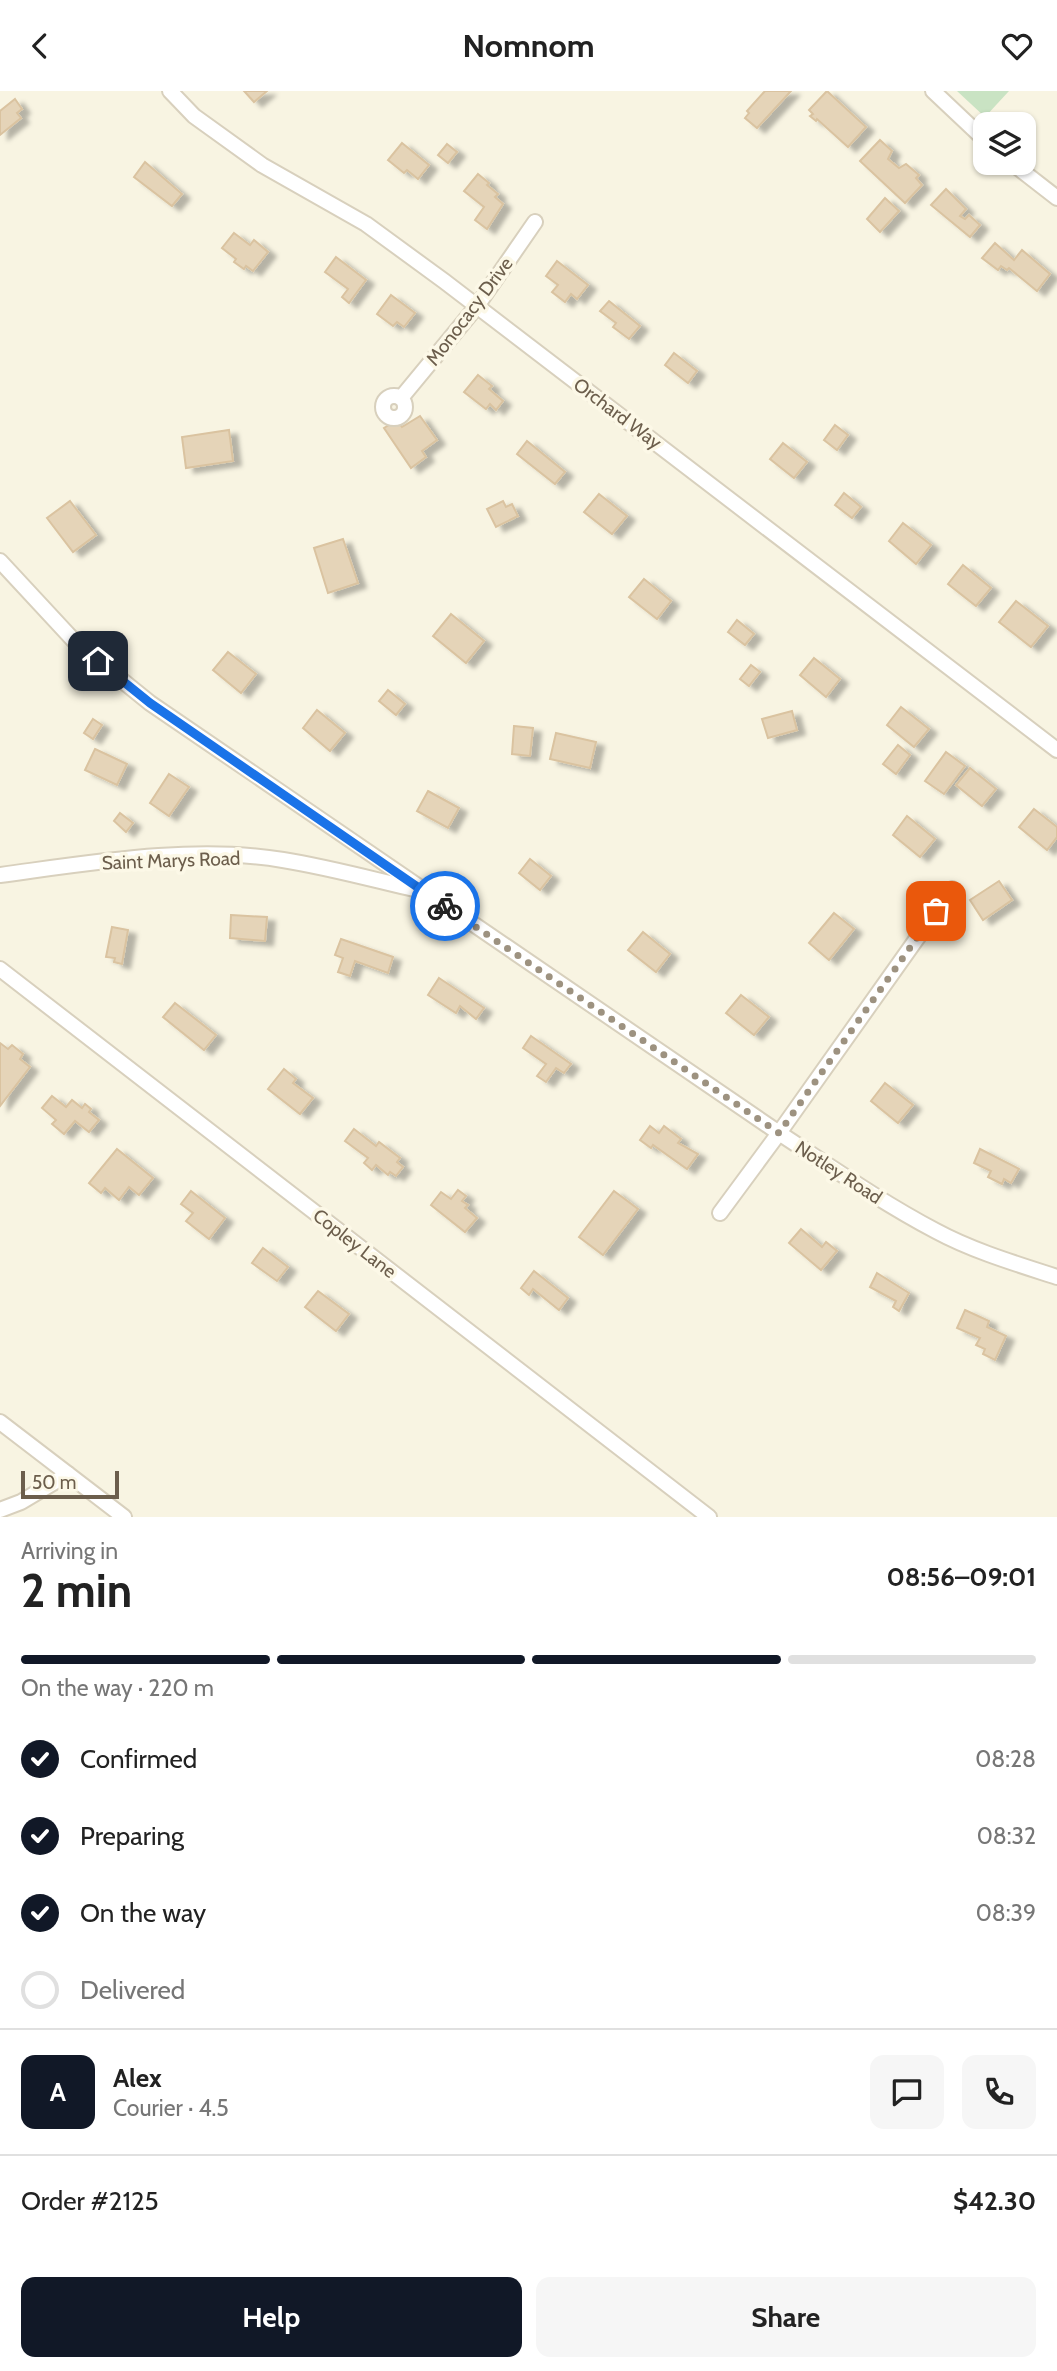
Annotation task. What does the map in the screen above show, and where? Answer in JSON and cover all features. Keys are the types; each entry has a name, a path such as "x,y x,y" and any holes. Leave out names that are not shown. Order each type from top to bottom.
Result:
{"street":[{"name":"Orchard Way","path":"170,91 194,116 262,165 366,224 477,306 1057,750"},
{"path":"933,91 973,129"},
{"path":"1027,175 1057,198"},
{"name":"Monocacy Drive","path":"401,398 477,306 535,222"},
{"name":"Notley Road","path":"0,561 77,644 150,703 779,1133 878,1198 938,1232 1057,1277"},
{"name":"Saint Marys Road","path":"0,875 112,860 209,855 282,859 423,891"},
{"path":"720,1213 952,889"},
{"name":"Copley Lane","path":"0,969 709,1517"},
{"path":"0,1422 124,1517"},
{"path":"0,1510 21,1502 68,1474"}],"green space":[{"path":"957,91 1009,91 990,112 980,112"}],"building":[{"path":"244,91 267,91 254,102"},
{"path":"765,91 791,91 757,128 745,118 749,113 747,111"},
{"path":"827,91 866,127 848,147 817,119 816,121 810,116 813,114 809,110"},
{"path":"15,99 22,109 17,113 21,118 0,135 0,111"},
{"path":"880,140 892,151 888,159 899,168 906,164 919,175 916,178 922,185 905,203 860,161"},
{"path":"402,143 429,165 418,179 407,170 404,173 388,160"},
{"path":"447,144 457,152 448,163 438,155"},
{"path":"145,162 182,194 172,206 134,177"},
{"path":"478,174 489,183 487,185 498,194 495,197 503,204 487,229 475,220 484,207 464,191"},
{"path":"946,189 966,209 960,216 965,219 969,215 980,225 970,237 931,205"},
{"path":"885,198 899,211 880,232 867,219"},
{"path":"234,233 250,245 254,240 268,252 253,271 234,262 236,259 222,248"},
{"path":"995,243 1014,260 1022,250 1050,274 1037,291 1009,268 1007,270 1001,266 998,270 982,258"},
{"path":"336,257 366,280 349,303 342,297 348,289 325,272"},
{"path":"557,261 588,285 577,299 571,294 565,302 552,292 558,285 546,276"},
{"path":"391,295 415,313 404,327 397,322 393,326 377,314"},
{"path":"609,301 640,326 629,339 613,327 616,323 600,311"},
{"path":"674,353 697,371 688,383 665,365"},
{"path":"478,375 492,386 489,389 503,401 496,410 490,404 486,409 464,392"},
{"path":"420,416 437,440 422,451 426,457 411,468 384,428 397,420 402,427"},
{"path":"835,425 848,435 837,450 824,440"},
{"path":"229,430 233,461 186,468 182,437"},
{"path":"527,441 565,472 555,484 517,454"},
{"path":"783,443 807,462 794,478 770,459"},
{"path":"844,493 861,507 852,518 835,505"},
{"path":"599,494 627,516 612,534 584,512"},
{"path":"70,501 96,535 73,552 47,518"},
{"path":"503,501 506,507 512,504 518,516 496,527 487,509"},
{"path":"903,523 931,545 916,564 889,541"},
{"path":"343,539 358,583 328,593 314,548"},
{"path":"963,565 991,588 976,606 948,584"},
{"path":"644,579 671,601 657,619 629,597"},
{"path":"1016,601 1048,626 1031,647 999,622"},
{"path":"451,614 484,641 466,663 433,636"},
{"path":"737,620 754,634 745,645 728,632"},
{"path":"228,652 256,674 241,693 213,670"},
{"path":"814,658 840,679 826,697 800,675"},
{"path":"751,665 760,672 749,686 740,679"},
{"path":"388,690 405,704 396,715 379,701"},
{"path":"901,707 929,729 914,747 887,725"},
{"path":"317,710 345,733 330,751 303,728"},
{"path":"792,711 797,730 768,738 762,719"},
{"path":"93,719 102,725 93,739 84,733"},
{"path":"514,726 533,728 530,756 512,754"},
{"path":"556,733 596,742 590,768 550,759"},
{"path":"898,745 910,755 896,774 883,764"},
{"path":"95,749 127,764 117,785 85,770"},
{"path":"946,752 965,766 944,794 925,781"},
{"path":"970,768 996,789 982,806 956,785"},
{"path":"169,774 189,787 169,816 150,803"},
{"path":"428,791 459,808 448,828 417,811"},
{"path":"1034,809 1057,827 1057,837 1047,850 1019,827"},
{"path":"120,813 133,823 126,832 114,821"},
{"path":"907,816 935,839 920,857 893,835"},
{"path":"530,859 551,876 540,890 519,873"},
{"path":"999,881 1012,900 983,920 970,900"},
{"path":"834,913 854,929 829,960 809,943"},
{"path":"231,915 267,917 265,941 230,938"},
{"path":"112,927 128,930 122,964 114,962 115,958 106,957"},
{"path":"643,932 670,954 656,972 628,950"},
{"path":"341,939 393,957 388,973 355,961 350,976 338,972 343,958 335,955"},
{"path":"439,978 484,1008 476,1019 460,1006 456,1013 428,995"},
{"path":"741,995 769,1017 754,1035 726,1013"},
{"path":"175,1003 216,1035 204,1050 163,1017"},
{"path":"531,1036 571,1064 564,1073 556,1068 546,1082 537,1076 546,1064 523,1048"},
{"path":"0,1043 8,1049 12,1045 23,1054 20,1059 30,1067 0,1106"},
{"path":"284,1069 296,1079 293,1083 313,1098 300,1114 268,1089"},
{"path":"885,1083 913,1105 898,1123 871,1101"},
{"path":"52,1096 66,1107 72,1100 82,1108 85,1104 91,1109 89,1112 99,1120 89,1132 75,1121 64,1134 52,1124 56,1120 42,1108"},
{"path":"650,1126 659,1133 664,1126 681,1139 678,1143 698,1154 687,1169 653,1145 651,1148 640,1140"},
{"path":"354,1129 376,1146 379,1142 400,1158 397,1162 403,1167 396,1176 390,1172 388,1175 376,1165 372,1170 364,1163 368,1158 345,1141"},
{"path":"117,1149 153,1178 139,1195 129,1187 119,1200 105,1188 101,1193 89,1183"},
{"path":"980,1149 1019,1169 1011,1183 1004,1179 1002,1184 988,1177 991,1171 974,1163"},
{"path":"458,1190 466,1196 462,1201 468,1205 465,1208 477,1218 465,1232 431,1205 441,1192 451,1199"},
{"path":"191,1191 225,1218 209,1239 186,1221 193,1213 181,1204"},
{"path":"614,1191 638,1209 603,1255 579,1237"},
{"path":"801,1229 822,1247 826,1242 837,1251 821,1270 789,1243"},
{"path":"263,1248 288,1267 277,1281 252,1263"},
{"path":"534,1271 568,1298 559,1310 533,1289 529,1295 521,1288"},
{"path":"877,1273 909,1293 899,1311 893,1307 896,1301 870,1287"},
{"path":"318,1291 349,1314 336,1331 305,1307"},
{"path":"965,1310 989,1321 987,1327 1006,1336 995,1360 983,1354 985,1349 976,1345 980,1338 957,1328"}],"way so far":[{"path":"445,906 779,1133 936,911"}],"route":[{"path":"98,661 150,703 445,906"}]}
